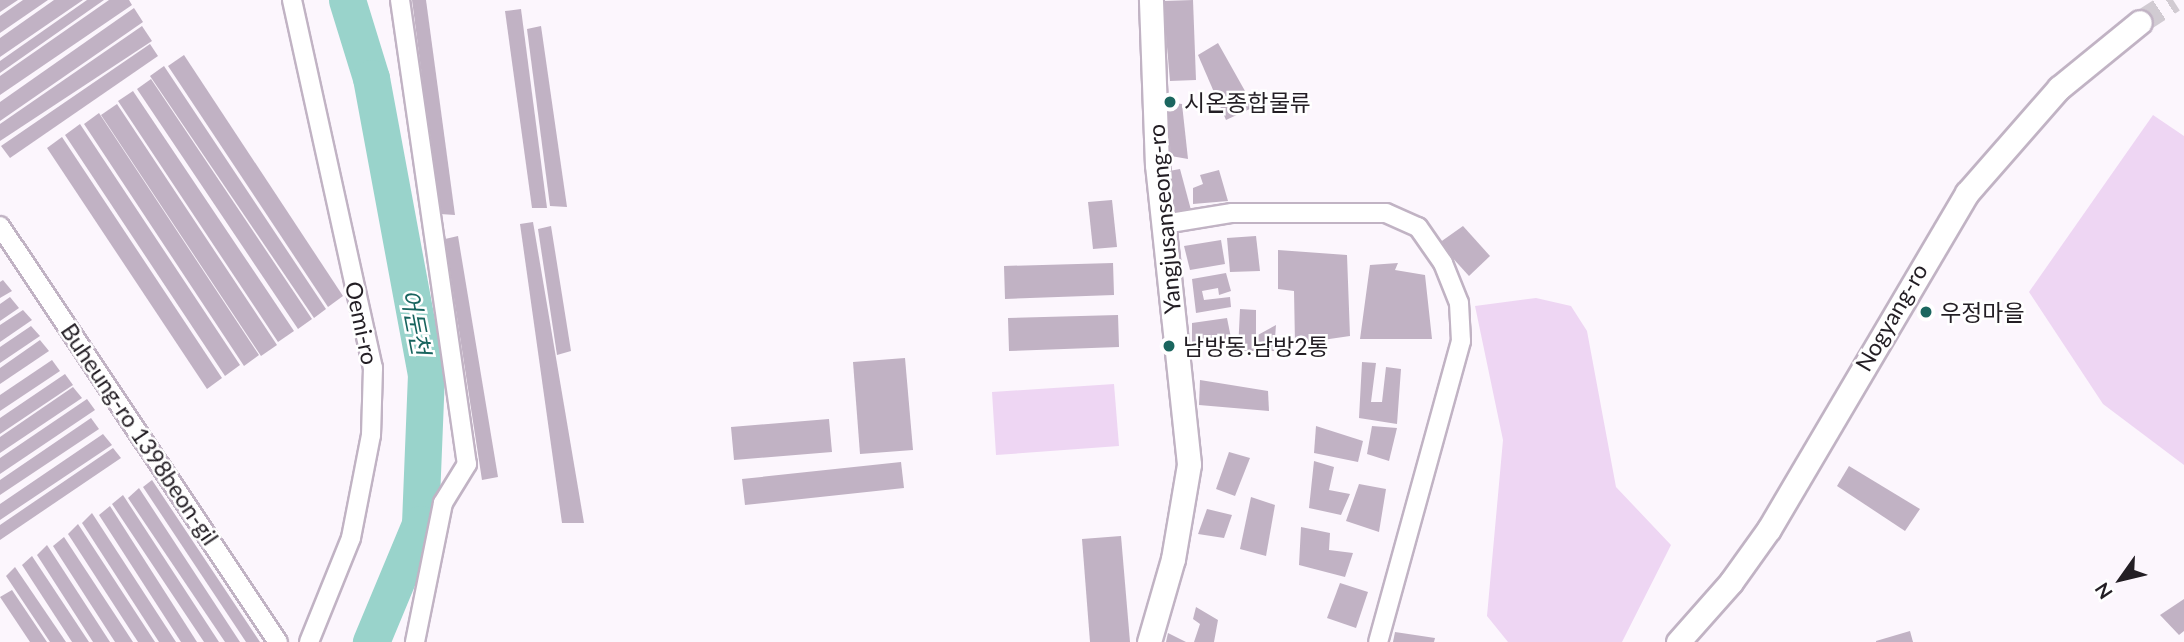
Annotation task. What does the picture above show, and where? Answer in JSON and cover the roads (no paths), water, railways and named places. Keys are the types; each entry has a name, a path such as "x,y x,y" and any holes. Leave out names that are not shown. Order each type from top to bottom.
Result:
{"street":[{"name":"Oemi-ro","path":"292,0 373,368 371,435 351,538 309,642"},
{"path":"400,0 467,464 443,503 415,642"},
{"name":"Yangjusanseong-ro","path":"1149,642 1173,559 1189,464 1157,165 1151,0"},
{"name":"Nogyang-ro","path":"1678,642 1731,582 1769,528 1967,193 2059,88 2140,22"},
{"path":"1164,224 1232,213 1386,213 1418,227 1443,263 1459,303 1461,341 1378,642"},
{"name":"Buheung-ro 1398beon-gil","path":"0,226 278,642"}],"waterway":[{"name":"어둔천","path":"347,0 371,78 426,374 420,524 371,642"}],"tunnel":[{"path":"2140,22 2174,0"}],"place":[{"name":"시온종합물류","path":"1170,102"},
{"name":"우정마을","path":"1926,312"},
{"name":"남방동.남방2통","path":"1169,346"}]}
